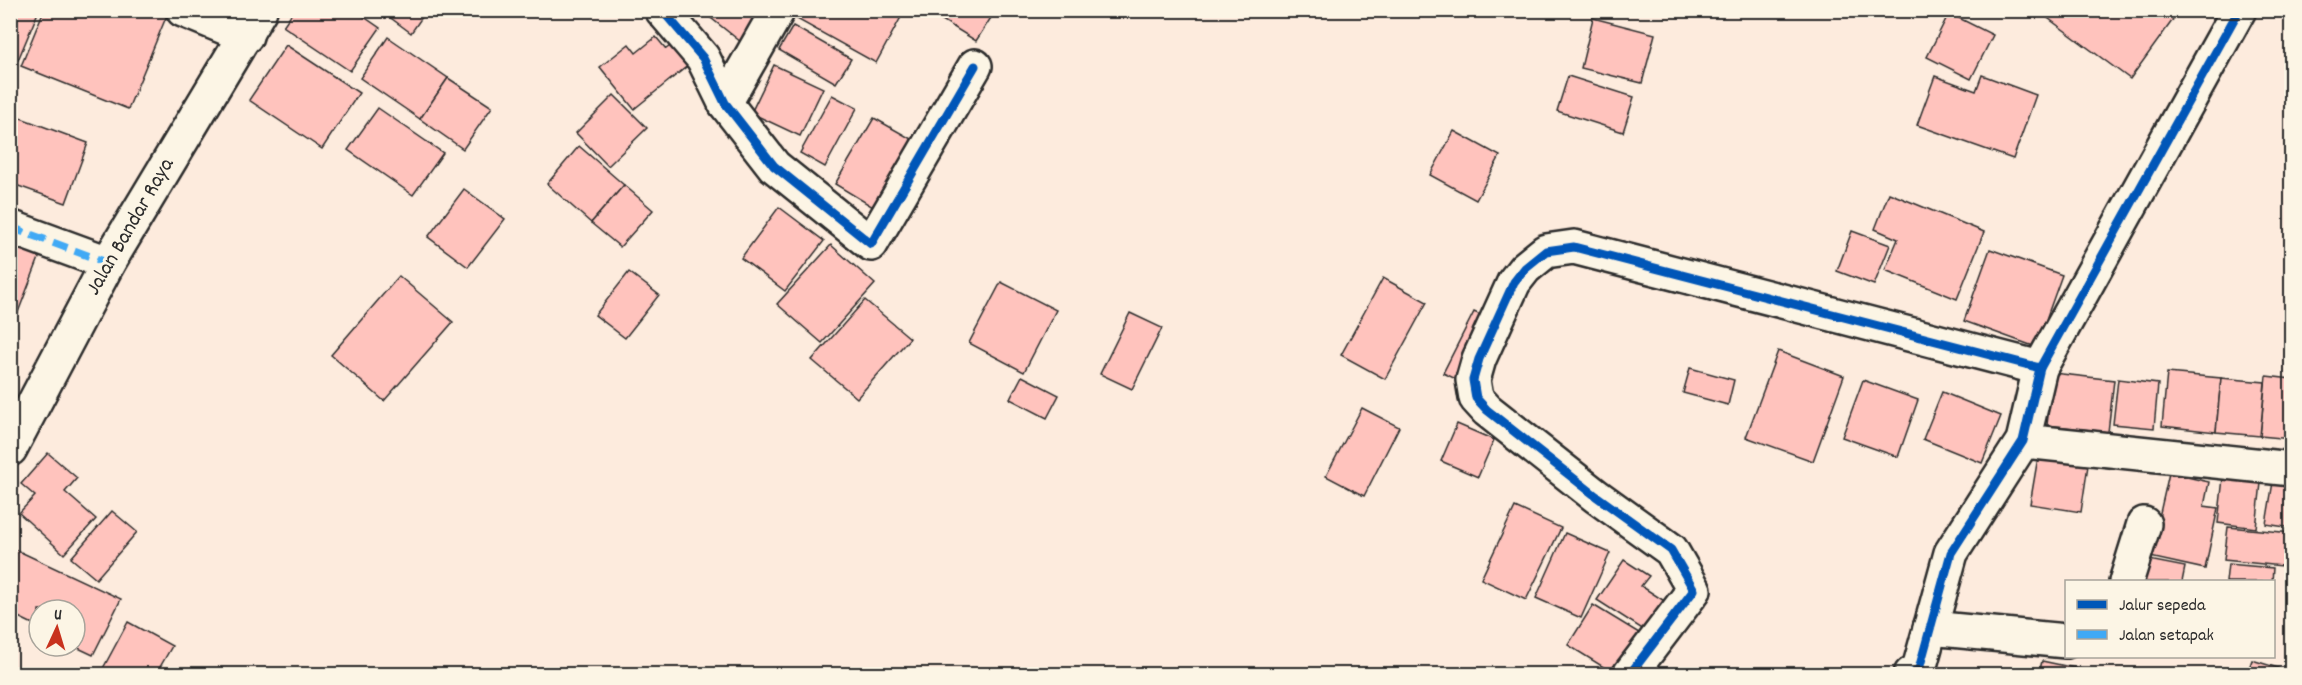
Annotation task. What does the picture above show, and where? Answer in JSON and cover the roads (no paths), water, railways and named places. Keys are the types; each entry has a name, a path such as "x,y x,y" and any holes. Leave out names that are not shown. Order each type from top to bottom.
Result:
{"street":[{"path":"183,10 253,23"},
{"path":"662,10 703,58 725,103 774,166 871,244 975,66"},
{"path":"725,103 778,10"},
{"path":"1919,673 1951,553 2023,441 2040,368 2239,10"},
{"name":"Jalan Bandar Raya","path":"13,437 108,263 253,23"},
{"path":"10,226 108,263"},
{"path":"1630,675 1694,591 1677,560 1671,550 1596,496 1486,410 1476,398 1473,380 1479,359 1514,282 1525,268 1546,251 1574,247 2040,368"},
{"path":"2023,441 2292,469"},
{"path":"2127,580 2144,524"},
{"path":"1930,628 2065,641"}]}
